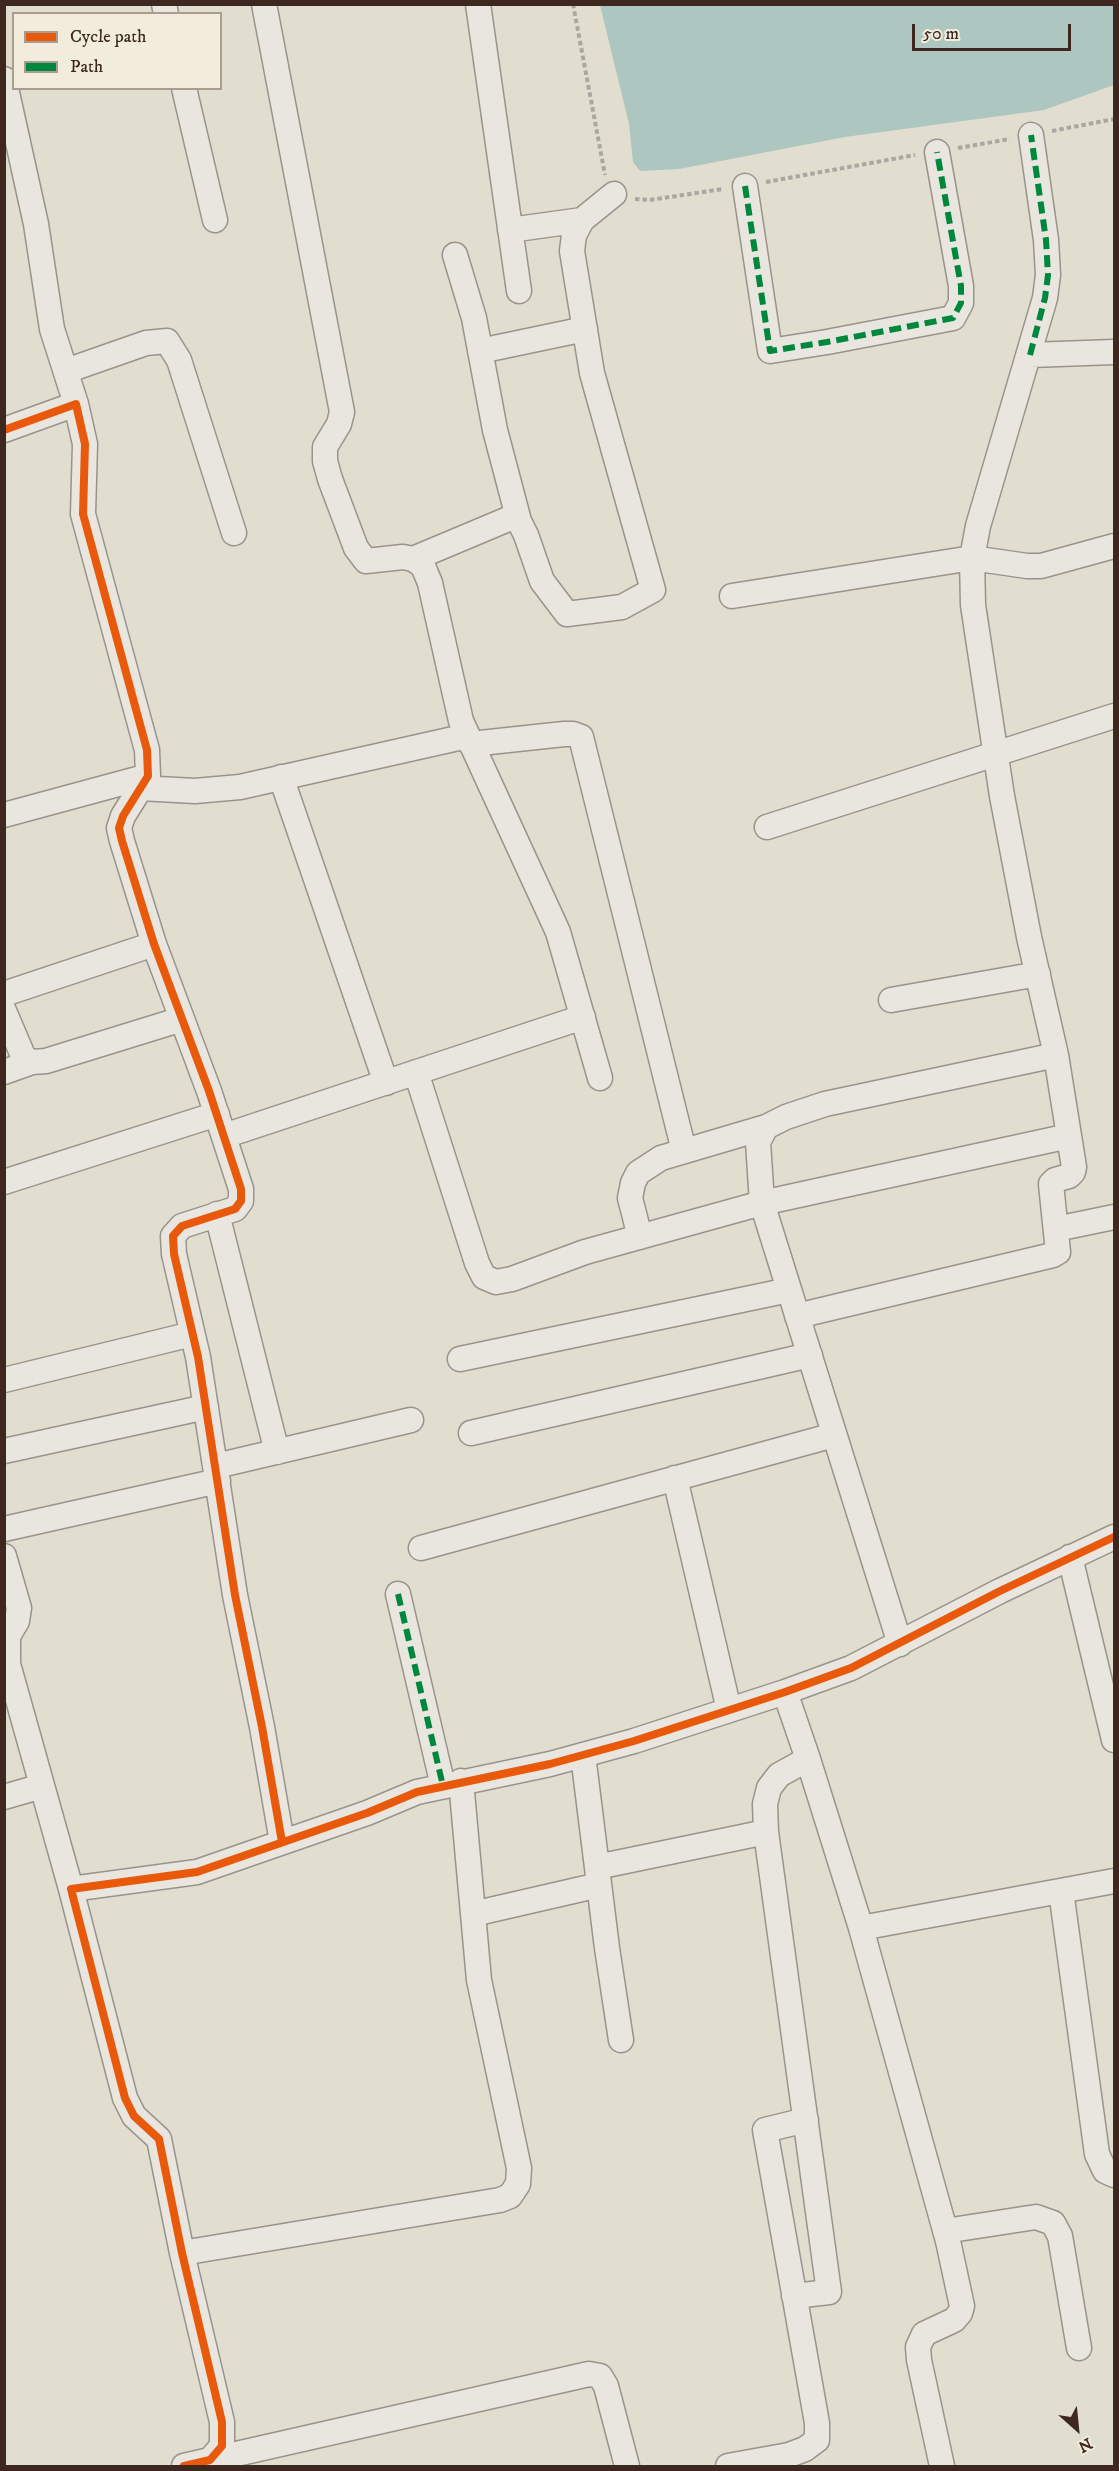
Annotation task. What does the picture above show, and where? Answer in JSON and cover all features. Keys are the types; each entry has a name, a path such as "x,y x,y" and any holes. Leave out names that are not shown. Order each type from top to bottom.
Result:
{"street":[{"path":"264,4 342,412 339,424 326,447 325,461 356,548 366,561 377,562 404,557 413,559 423,566 430,583 456,703 469,740 518,841 558,932 600,1078"},
{"path":"478,4 519,291"},
{"path":"4,79 36,224 52,329 76,404 85,444 83,514 147,750 144,782 123,816 119,828 154,944 241,1189 241,1201 235,1209 182,1226 173,1236 174,1254 206,1407 235,1595 262,1726 282,1842"},
{"path":"184,90 215,220"},
{"path":"797,1316 1058,1252 1051,1184 1073,1172 1069,1136 1056,1055 1002,796 973,605 972,558 978,526 1030,355 1045,298 1048,275 1046,240 1031,135"},
{"path":"745,186 770,351 827,342 953,318 961,303 961,286 937,152"},
{"path":"454,255 474,318 495,430 519,521 542,581 567,614 622,607 653,590 592,373 572,251 574,235 582,220 614,194"},
{"path":"510,230 582,220"},
{"path":"480,351 585,329"},
{"path":"66,371 146,344 167,341 179,360 234,533"},
{"path":"1030,355 1114,352"},
{"path":"4,430 76,404"},
{"path":"413,559 513,517 519,521"},
{"path":"732,596 972,558 1041,566 1114,546"},
{"path":"767,827 1114,717"},
{"path":"4,815 144,782 195,791 219,789 469,740 564,734 581,737 684,1151"},
{"path":"281,777 386,1083"},
{"path":"4,994 154,944"},
{"path":"891,1000 1038,974"},
{"path":"4,1011 24,1058 32,1062"},
{"path":"4,1182 386,1083 583,1017"},
{"path":"4,1072 182,1019"},
{"path":"640,1237 630,1198 633,1183 638,1173 661,1158 766,1127 786,1117 825,1104 1056,1055"},
{"path":"416,1072 477,1263 484,1276 496,1282 512,1279 585,1252 762,1203 1069,1136"},
{"path":"766,1127 758,1142 762,1203 900,1644"},
{"path":"217,1214 277,1452"},
{"path":"1056,1228 1114,1217"},
{"path":"460,1359 789,1290"},
{"path":"4,1380 192,1334"},
{"path":"471,1433 810,1355"},
{"path":"4,1451 206,1407"},
{"path":"4,1529 217,1474 277,1452 411,1420"},
{"path":"421,1548 834,1435"},
{"path":"675,1478 729,1710"},
{"path":"71,1889 197,1872 367,1813 417,1792 584,1755 785,1692 851,1668 991,1595 1114,1537"},
{"path":"4,1556 19,1608 17,1622 6,1636 12,1707 42,1786 125,2098 134,2116 159,2139 182,2253 222,2422 222,2446 195,2464"},
{"path":"1070,1557 1114,1740"},
{"path":"182,2253 500,2200 510,2196 518,2184 519,2168 480,1980 473,1914 452,1784 398,1594"},
{"path":"785,1692 861,1928 945,2230 962,2306 954,2320 924,2334 918,2347 942,2466"},
{"path":"584,1755 621,2040"},
{"path":"794,2296 829,2292 766,1832 765,1804 769,1788 779,1774 808,1759"},
{"path":"4,1797 42,1786"},
{"path":"473,1914 598,1876 766,1832"},
{"path":"861,1928 1114,1881"},
{"path":"1061,1890 1097,2154 1105,2170 1114,2175"},
{"path":"728,2466 789,2455 805,2450 817,2440 817,2423 765,2130 806,2120"},
{"path":"945,2230 1036,2217 1053,2223 1060,2236 1079,2348"},
{"path":"195,2464 589,2374 600,2376 606,2386 627,2466"}],"path":[{"path":"573,4 604,174 614,194 629,198 650,200 745,186 1114,119"}],"water":[{"path":"600,5 1114,5 1114,85 1044,110 845,137 679,169 640,171 633,162 629,124"}],"marked path":[{"path":"1030,355 1045,298 1048,275 1046,240 1031,135"},
{"path":"745,186 770,351 827,342 953,318 961,303 961,286 937,152"},
{"path":"398,1594 443,1786"}],"cycle path":[{"path":"4,430 76,404 85,444 83,514 147,750 148,776 123,816 119,828 154,944 209,1091 241,1189 241,1201 235,1209 182,1226 173,1236 174,1254 198,1357 235,1595 262,1727 282,1842"},
{"path":"184,2466 210,2460 222,2446 222,2422 182,2253 159,2139 134,2116 125,2098 71,1889 197,1872 367,1813 417,1792 550,1764 634,1741 785,1692 851,1668 1000,1591 1114,1537"}]}
